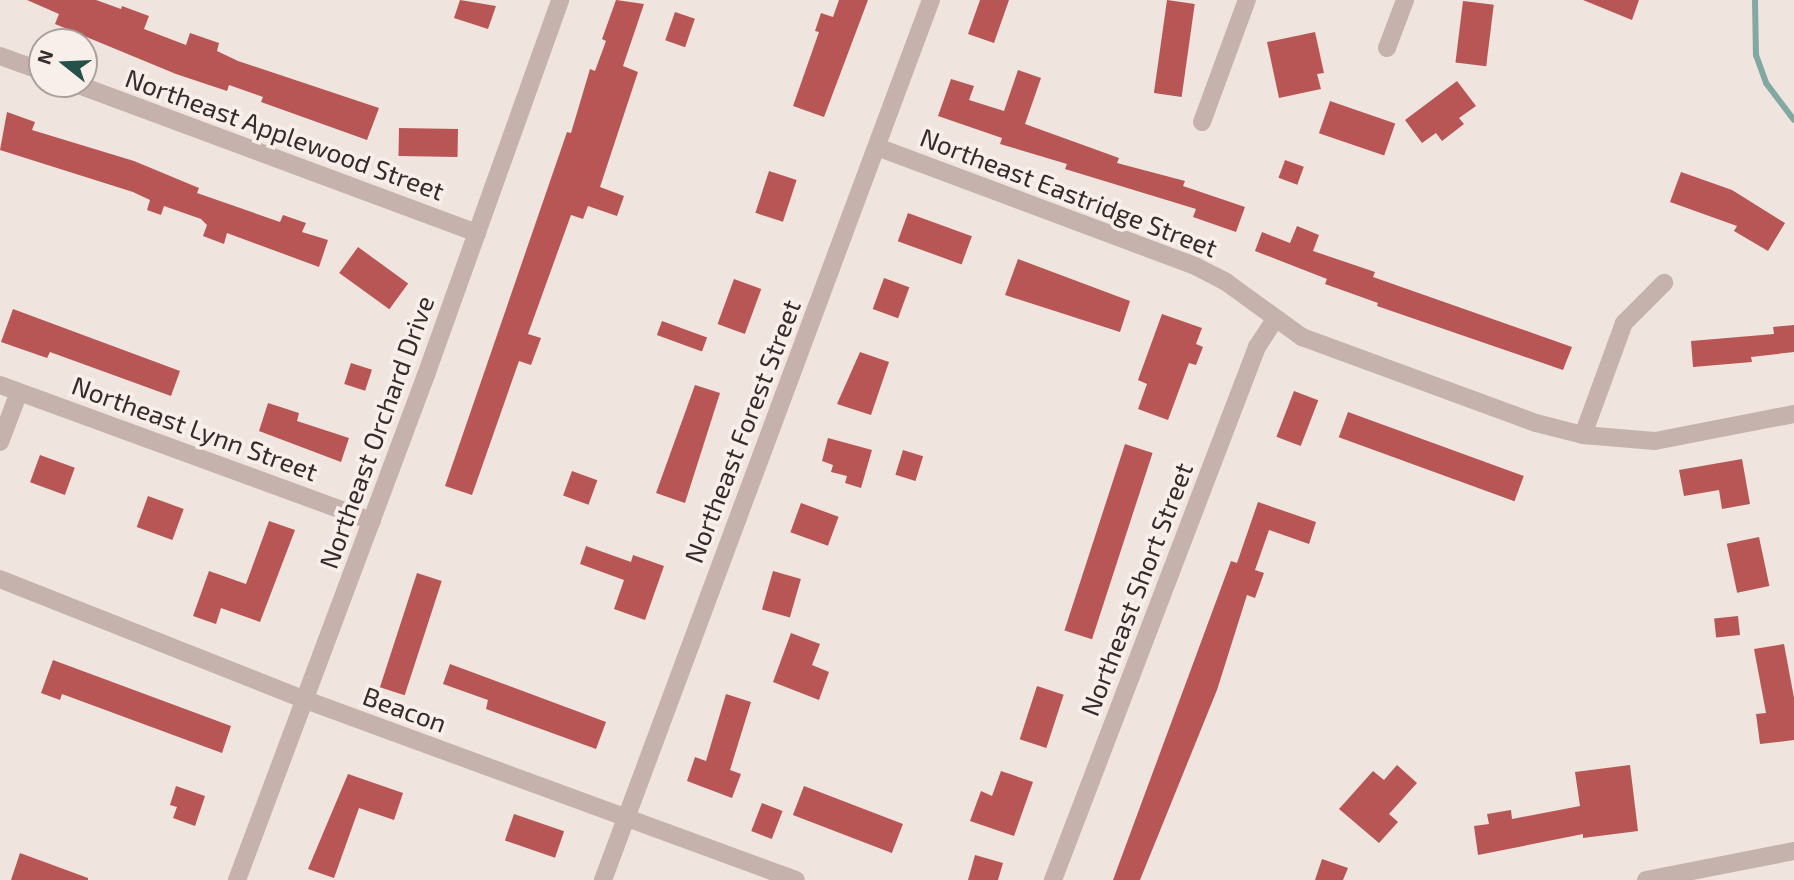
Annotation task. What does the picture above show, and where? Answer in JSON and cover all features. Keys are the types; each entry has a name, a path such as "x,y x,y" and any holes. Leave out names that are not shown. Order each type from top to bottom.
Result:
{"street":[{"name":"Northeast Orchard Drive","path":"237,880 372,521 560,0"},
{"name":"Northeast Forest Street","path":"603,880 931,0"},
{"path":"1202,122 1247,0"},
{"path":"1387,48 1405,0"},
{"path":"0,56 28,66"},
{"name":"Northeast Applewood Street","path":"98,92 477,233"},
{"name":"Northeast Eastridge Street","path":"877,147 1195,266 1226,282 1302,337 1499,410 1583,435 1655,441 1793,417"},
{"path":"1583,435 1624,323 1664,283"},
{"name":"Northeast Short Street","path":"1053,880 1257,347 1275,319"},
{"name":"Northeast Lynn Street","path":"0,385 372,521"},
{"path":"0,442 19,392"},
{"name":"Beacon","path":"0,579 303,699 796,880"},
{"path":"1646,880 1794,851"}],"building":[{"path":"27,0 96,0 121,9 122,6 149,16 144,29 186,45 190,33 219,43 217,51 238,61 379,108 367,140 261,102 263,97 229,85 227,91 176,74 98,42 98,28 65,28 55,24 59,14"},
{"path":"460,0 496,6 488,29 454,18"},
{"path":"616,0 644,4 623,66 638,72 600,187 624,196 617,216 588,206 583,219 571,215 528,334 541,338 531,365 519,361 472,495 445,486 567,132 571,133 590,69 595,71 606,41 602,39"},
{"path":"839,0 868,0 824,117 793,106 819,32 815,31 821,13 833,17"},
{"path":"980,0 1009,0 994,43 968,34"},
{"path":"1167,0 1195,4 1182,97 1154,93"},
{"path":"1583,0 1639,0 1632,20"},
{"path":"1463,1 1494,5 1486,66 1455,63"},
{"path":"675,12 695,19 685,47 665,40"},
{"path":"1315,32 1324,73 1317,74 1321,89 1279,98 1267,42"},
{"path":"1018,70 1041,78 1025,124 1119,158 1117,163 1185,181 1183,186 1245,207 1236,232 1193,217 1196,209 1065,169 1067,164 1000,144 1002,138 938,116 951,79 974,86 969,100 1004,111"},
{"path":"1457,81 1476,106 1459,118 1464,124 1442,141 1436,133 1422,143 1405,120"},
{"path":"1330,101 1395,123 1384,156 1319,133"},
{"path":"7,112 35,122 32,130 134,161 199,188 197,193 280,222 283,215 306,223 302,232 328,240 319,267 227,233 224,244 203,236 207,225 201,219 164,206 161,215 147,210 150,200 133,192 0,150"},
{"path":"399,128 458,129 458,157 399,156"},
{"path":"1285,160 1304,167 1297,185 1279,178"},
{"path":"769,171 797,180 783,222 755,213"},
{"path":"1681,172 1732,190 1785,223 1768,251 1734,231 1737,226 1670,202"},
{"path":"908,213 972,236 962,264 898,241"},
{"path":"1297,226 1319,235 1313,251 1375,272 1373,277 1572,347 1563,370 1377,306 1378,303 1325,284 1327,279 1255,251 1262,232 1290,243"},
{"path":"358,247 408,283 389,309 339,273"},
{"path":"1018,259 1130,301 1120,332 1005,295"},
{"path":"884,278 909,287 898,318 873,309"},
{"path":"734,279 761,289 745,334 718,324"},
{"path":"13,309 180,371 171,396 50,352 47,358 1,342"},
{"path":"1162,314 1202,328 1196,344 1203,347 1196,365 1189,363 1168,420 1138,409 1147,384 1138,380"},
{"path":"662,321 707,337 702,352 657,335"},
{"path":"1794,325 1794,352 1751,357 1752,362 1693,367 1691,341 1774,334 1773,327"},
{"path":"860,352 889,362 871,415 837,404"},
{"path":"351,363 372,370 365,391 344,384"},
{"path":"695,385 720,393 685,503 656,493"},
{"path":"1294,391 1318,400 1301,446 1276,437"},
{"path":"268,403 299,413 297,421 349,438 341,462 259,431"},
{"path":"1348,412 1524,476 1514,501 1339,437"},
{"path":"828,438 872,450 861,488 845,483 847,476 831,472 833,465 822,461"},
{"path":"1125,444 1153,453 1092,639 1064,630"},
{"path":"903,450 923,456 915,481 895,475"},
{"path":"40,455 75,468 65,495 30,482"},
{"path":"1742,459 1750,504 1722,509 1719,490 1684,496 1679,470"},
{"path":"572,471 597,480 588,505 563,495"},
{"path":"148,496 184,509 172,540 137,527"},
{"path":"1258,502 1316,522 1309,544 1269,530 1255,570 1264,573 1255,598 1247,595 1217,690 1140,880 1113,880 1231,561 1237,563"},
{"path":"801,503 839,517 828,546 790,532"},
{"path":"269,521 295,530 260,622 221,608 216,624 193,616 209,571 246,584"},
{"path":"1759,537 1769,586 1737,593 1727,544"},
{"path":"586,546 631,562 633,555 664,566 645,620 614,609 624,580 580,564"},
{"path":"773,571 801,579 790,617 762,609"},
{"path":"417,573 442,581 405,695 380,687"},
{"path":"1738,616 1740,635 1716,637 1714,619"},
{"path":"791,633 820,644 812,665 829,672 819,700 773,682"},
{"path":"1784,644 1794,698 1794,740 1760,744 1756,714 1766,713 1754,649"},
{"path":"53,660 231,726 222,753 62,694 60,700 41,693"},
{"path":"450,664 606,722 596,749 486,709 488,700 443,684"},
{"path":"1037,686 1064,695 1046,748 1020,739"},
{"path":"726,694 751,702 730,770 741,774 732,798 687,781 695,757 706,761"},
{"path":"1397,765 1417,783 1389,814 1398,822 1379,843 1339,809 1373,771 1384,780"},
{"path":"1630,765 1638,831 1583,838 1583,834 1478,855 1474,826 1489,824 1487,814 1511,810 1512,819 1580,806 1575,772"},
{"path":"1001,771 1033,782 1014,836 970,821 981,791 992,796"},
{"path":"348,774 403,793 394,820 359,808 334,878 308,869"},
{"path":"176,786 205,796 195,826 173,818 177,807 170,805"},
{"path":"804,786 903,824 892,853 793,815"},
{"path":"762,803 783,811 772,839 751,831"},
{"path":"514,814 564,831 555,858 505,840"},
{"path":"20,853 88,878 88,880 11,880"},
{"path":"975,855 1003,863 998,880 968,880"},
{"path":"1322,859 1348,868 1343,880 1315,880"}],"waterway":[{"path":"1755,0 1756,55 1766,83 1794,120"}]}
